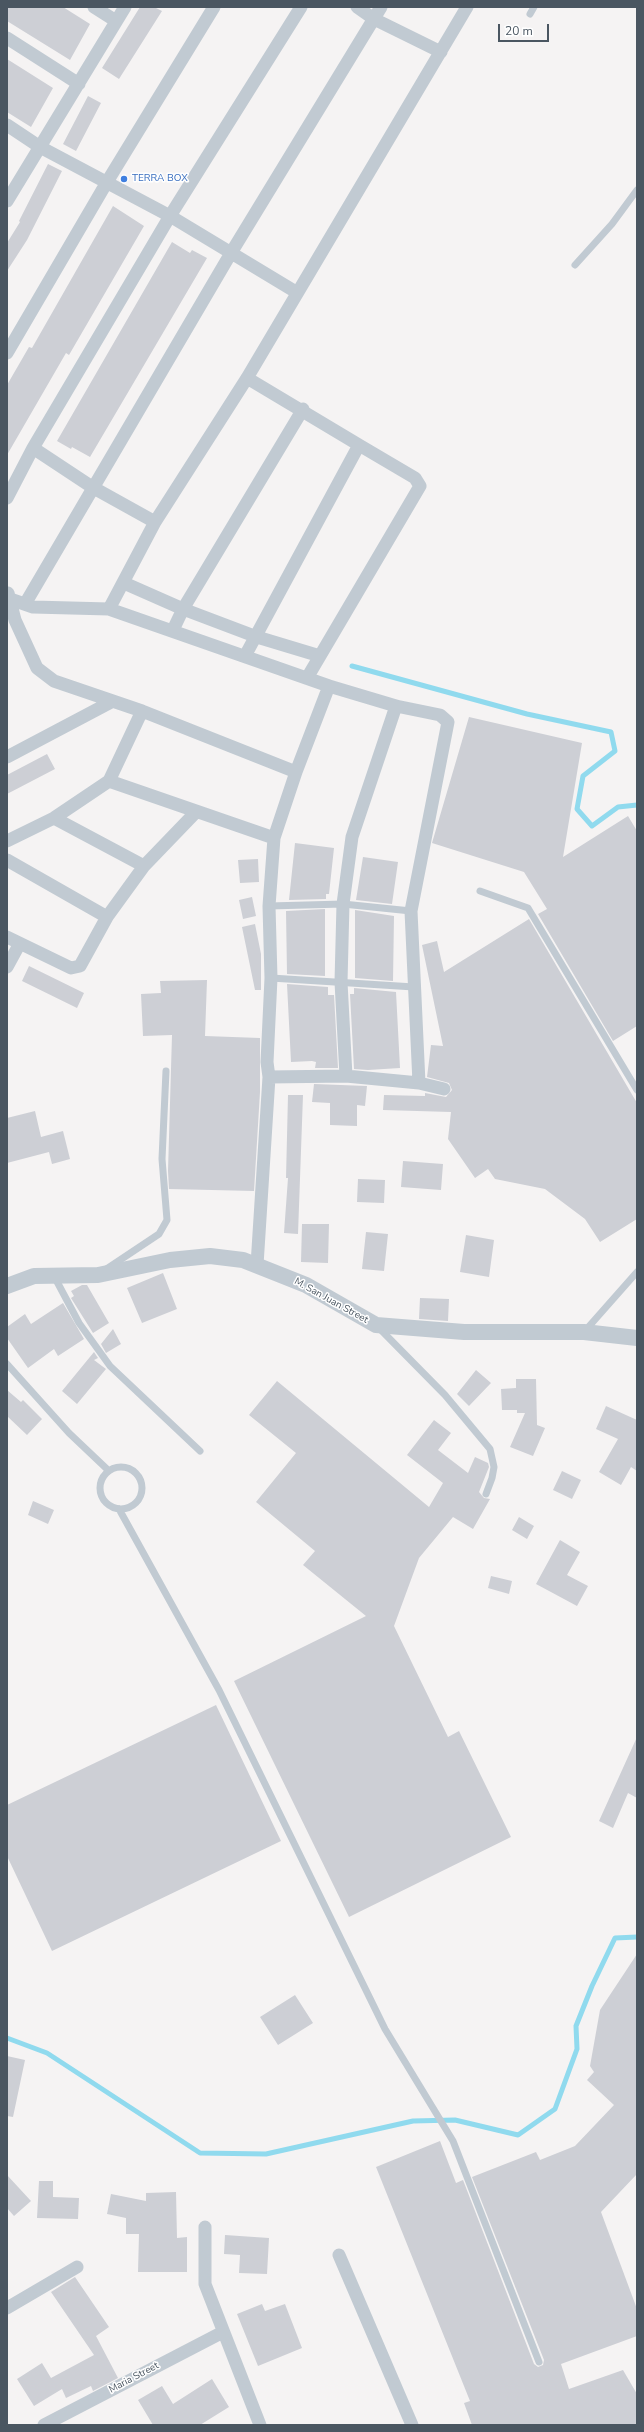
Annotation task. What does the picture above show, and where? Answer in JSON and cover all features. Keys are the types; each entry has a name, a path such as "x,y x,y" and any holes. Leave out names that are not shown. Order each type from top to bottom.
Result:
{"street":[{"path":"94,7 116,21"},
{"path":"7,201 125,7"},
{"path":"7,353 107,182 214,7"},
{"path":"7,498 33,448 170,216 301,7"},
{"path":"357,7 374,19 441,52"},
{"path":"24,604 231,253 381,7"},
{"path":"109,609 155,522 247,378 296,292 467,7"},
{"path":"7,38 79,84"},
{"path":"7,125 40,146 170,216 296,292"},
{"path":"247,378 416,478 420,486 307,678"},
{"path":"173,630 183,610 302,410"},
{"path":"246,656 360,445"},
{"path":"33,448 92,487 155,522"},
{"path":"124,583 183,610 257,637 320,656"},
{"path":"8,596 34,607 109,609 173,630 329,686 396,706 440,715 448,722 411,911 419,1083"},
{"path":"8,596 15,620 37,668 54,681 142,711 296,772"},
{"path":"257,1265 269,1077 267,1062 271,978 269,906 274,838 296,772 329,686"},
{"path":"7,757 113,701"},
{"path":"346,1076 341,982 343,904 352,837 396,706"},
{"path":"7,841 54,818 109,781 142,711"},
{"path":"109,781 274,838"},
{"path":"7,937 70,968 76,968 83,963 107,917 144,866 196,812"},
{"path":"54,818 144,866"},
{"path":"7,860 107,917"},
{"path":"7,967 19,944"},
{"path":"269,1077 346,1076 419,1083 444,1089"},
{"name":"M. San Juan Street","path":"7,1286 34,1276 53,1274 98,1275 170,1260 210,1256 243,1260 306,1285 376,1325 464,1332 584,1332 637,1338"},
{"path":"205,2227 205,2284 260,2425"},
{"path":"339,2255 412,2425"},
{"path":"7,2308 77,2267"},
{"name":"Maria Street","path":"44,2425 223,2332"}],"lane":[{"path":"530,14 534,7"},
{"path":"575,265 612,224 637,190"},
{"path":"480,891 528,908 637,1090"},
{"path":"269,906 343,904 411,911"},
{"path":"271,978 414,988"},
{"path":"98,1275 159,1234 167,1220 162,1159 166,1071"},
{"path":"584,1332 637,1272"},
{"path":"53,1274 79,1323 110,1366 200,1451"},
{"path":"376,1325 445,1395 490,1449 494,1467 492,1478 486,1494"},
{"path":"7,1364 69,1433 108,1470"},
{"path":"124,1466 139,1475 142,1482 140,1499 131,1507 119,1509 111,1507 100,1493 100,1485 108,1470 124,1466"},
{"path":"119,1509 219,1690 385,2029 453,2141 539,2362"}],"building":[{"path":"7,7 63,7 90,24 70,60 7,21"},
{"path":"140,7 154,7 162,11 119,79 102,68"},
{"path":"7,59 53,88 31,127 7,112"},
{"path":"88,96 101,103 76,151 63,144"},
{"path":"48,164 62,171 27,240 7,271 7,243 20,222 19,221"},
{"path":"113,206 144,226 69,355 66,353 7,455 7,385 29,347 32,348"},
{"path":"172,242 190,253 192,250 207,258 90,457 72,447 71,449 57,441"},
{"path":"469,717 582,743 563,857 628,816 637,831 637,1026 613,1041 538,914 547,909 524,872 432,843"},
{"path":"47,754 55,769 7,794 7,775"},
{"path":"295,843 334,848 329,894 326,894 326,899 289,900"},
{"path":"363,857 398,862 392,904 356,900"},
{"path":"258,859 259,882 240,883 238,860"},
{"path":"252,897 256,916 243,919 239,900"},
{"path":"325,909 325,976 287,974 286,911"},
{"path":"355,910 394,916 393,981 355,978"},
{"path":"529,919 637,1103 637,1219 600,1242 585,1219 545,1189 495,1179 488,1169 475,1178 448,1139 451,1112 383,1110 384,1095 425,1096 425,1093 446,1097 452,1090 449,1083 427,1077 431,1045 443,1046 422,945 437,941 444,972"},
{"path":"255,924 261,954 261,990 255,990 242,927"},
{"path":"29,966 84,993 77,1008 22,981"},
{"path":"207,980 205,1036 260,1038 260,1092 254,1191 169,1189 168,1171 172,1035 143,1036 141,994 161,993 160,981"},
{"path":"287,984 328,987 328,995 334,995 338,1068 315,1068 316,1062 312,1061 291,1062"},
{"path":"354,988 396,992 400,1068 368,1070 354,1069 350,994 354,994"},
{"path":"314,1084 367,1086 365,1106 357,1105 357,1126 330,1125 330,1103 312,1102"},
{"path":"288,1095 303,1095 298,1234 284,1233 288,1178 286,1178"},
{"path":"35,1111 41,1137 63,1131 70,1159 52,1164 49,1152 7,1163 7,1118"},
{"path":"403,1161 443,1164 441,1190 401,1187"},
{"path":"358,1179 385,1180 384,1203 357,1202"},
{"path":"302,1224 329,1224 328,1263 301,1262"},
{"path":"366,1232 388,1234 384,1271 362,1269"},
{"path":"466,1235 494,1240 489,1277 460,1272"},
{"path":"163,1273 177,1309 142,1323 127,1288"},
{"path":"82,1285 87,1285 109,1323 93,1333 71,1298 74,1296 71,1291"},
{"path":"420,1298 449,1299 448,1321 419,1319"},
{"path":"63,1303 84,1339 58,1356 54,1349 28,1368 7,1338 7,1327 25,1314 31,1324"},
{"path":"113,1329 121,1344 106,1353 101,1344"},
{"path":"94,1352 98,1358 94,1360 106,1369 77,1404 62,1391"},
{"path":"476,1370 491,1383 469,1406 457,1394"},
{"path":"516,1379 536,1379 537,1425 545,1428 533,1456 510,1447 525,1413 517,1413 517,1410 502,1410 501,1389 516,1388"},
{"path":"277,1381 429,1507 443,1483 407,1455 434,1420 451,1433 438,1450 468,1473 475,1457 488,1463 489,1467 479,1492 484,1498 490,1499 473,1529 453,1517 419,1558 394,1626 448,1737 459,1731 511,1837 349,1917 234,1681 366,1616 303,1565 315,1551 256,1502 296,1453 249,1415"},
{"path":"7,1390 21,1402 23,1400 42,1419 27,1435 7,1416"},
{"path":"606,1406 637,1420 637,1471 631,1467 621,1485 599,1472 618,1439 596,1429"},
{"path":"562,1471 581,1480 572,1499 553,1490"},
{"path":"33,1501 54,1510 48,1524 28,1515"},
{"path":"519,1517 534,1526 527,1539 512,1530"},
{"path":"560,1540 580,1552 567,1575 588,1586 577,1606 536,1584"},
{"path":"491,1576 512,1581 509,1594 488,1588"},
{"path":"216,1705 281,1841 52,1951 7,1856 7,1805"},
{"path":"637,1737 637,1798 628,1793 613,1828 599,1821"},
{"path":"637,1954 637,2174 601,2212 637,2309 637,2336 561,2364 569,2389 623,2370 637,2394 637,2425 472,2425 464,2403 470,2401 376,2167 440,2141 456,2183 463,2180 534,2364 538,2367 543,2365 544,2360 472,2177 536,2152 540,2160 575,2146 614,2105 587,2080 594,2072 590,2066 600,2010"},
{"path":"295,1995 313,2023 278,2045 260,2017"},
{"path":"7,2056 25,2060 13,2117 7,2116"},
{"path":"7,2175 31,2201 14,2216 7,2208"},
{"path":"39,2181 53,2181 53,2197 79,2198 78,2219 37,2218"},
{"path":"176,2192 177,2238 187,2237 187,2272 138,2272 139,2234 126,2234 126,2218 107,2214 111,2194 146,2201 146,2193"},
{"path":"225,2235 269,2238 267,2274 239,2273 240,2255 224,2254"},
{"path":"75,2277 109,2327 96,2336 118,2378 93,2391 91,2386 66,2398 62,2389 34,2406 17,2379 42,2363 51,2378 94,2355 51,2292"},
{"path":"262,2304 265,2311 285,2304 302,2348 258,2366 237,2314"},
{"path":"212,2379 229,2407 200,2425 153,2425 138,2400 162,2386 173,2404"}],"waterway":[{"path":"352,666 527,714 611,732 615,751 583,776 577,809 592,826 618,807 637,805"},
{"path":"7,2038 47,2053 200,2153 266,2154 413,2121 455,2120 518,2135 555,2109 577,2049 576,2026 592,1986 615,1938 637,1937"}],"place":[{"name":"TERRA BOX","path":"124,179"}]}
